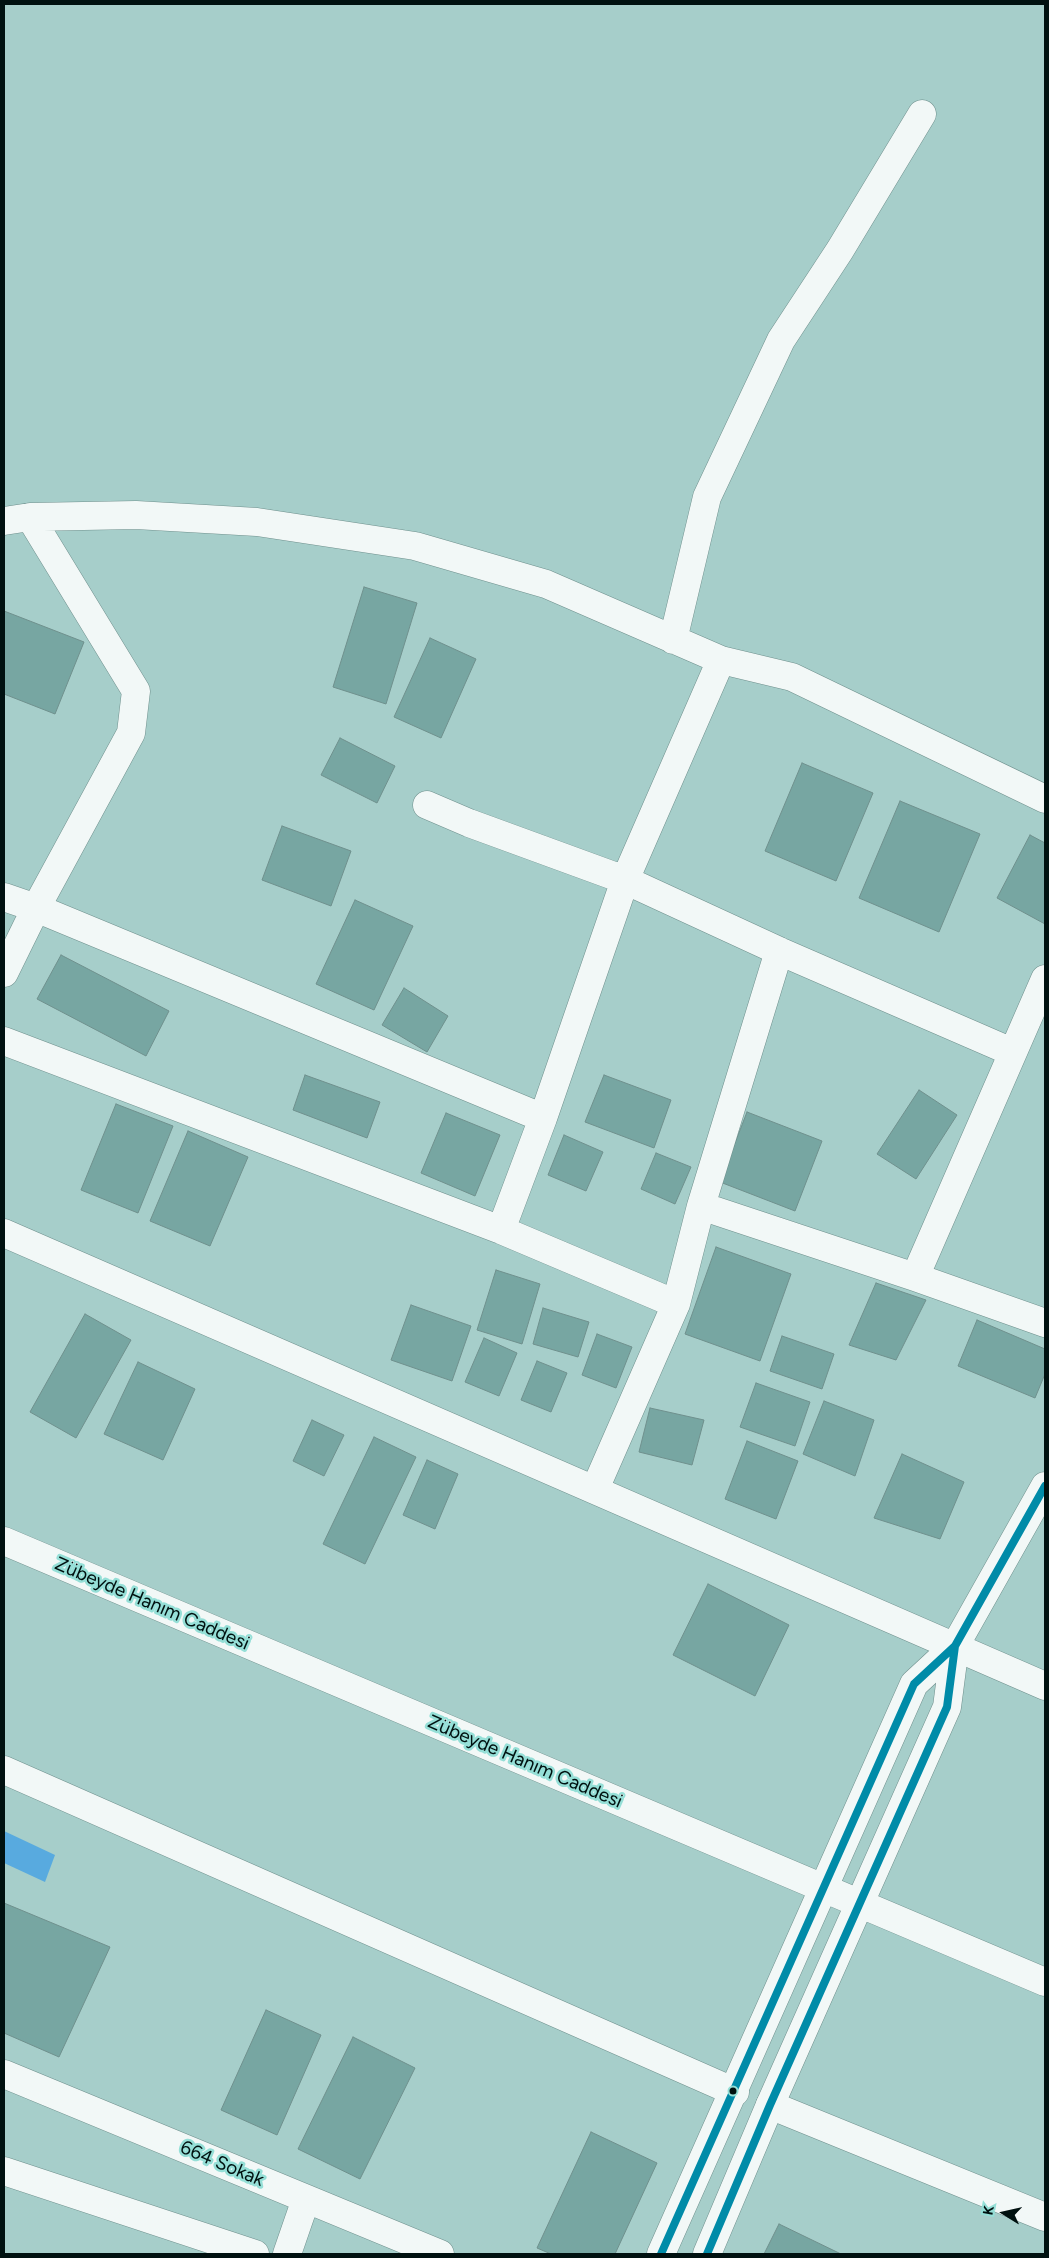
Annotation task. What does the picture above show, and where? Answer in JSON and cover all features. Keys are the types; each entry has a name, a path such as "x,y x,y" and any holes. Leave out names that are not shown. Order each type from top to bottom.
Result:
{"street":[{"path":"673,640 707,497 781,340 840,250 922,114"},
{"path":"17,519 136,515 257,522 415,546 546,584 721,660 792,677 1045,798"},
{"path":"4,973 36,908 131,733 136,691 17,519"},
{"path":"501,1230 543,1118 625,880 721,660"},
{"path":"427,805 469,823 625,880 1012,1052"},
{"path":"4,897 36,908 543,1118"},
{"path":"595,1489 676,1304 701,1206 779,950"},
{"path":"915,1277 1045,979"},
{"path":"4,1041 501,1230 676,1304"},
{"path":"701,1206 915,1277 1045,1323"},
{"path":"4,1233 1045,1686"},
{"path":"661,2254 735,2092 914,1684 955,1646 1045,1486"},
{"name":"Zübeyde Hanım Caddesi","path":"4,1541 1045,1982"},
{"path":"707,2254 770,2105 948,1707 955,1646"},
{"path":"4,1770 735,2092"},
{"name":"664 Sokak","path":"4,2074 440,2254"},
{"path":"770,2105 1045,2217"},
{"path":"4,2171 255,2254"},
{"path":"287,2254 306,2199"}],"water":[{"path":"4,1831 55,1855 45,1882 4,1863"}],"building":[{"path":"364,587 417,603 386,704 333,687"},
{"path":"4,611 84,642 55,714 4,694"},
{"path":"430,638 476,659 441,738 394,717"},
{"path":"340,738 395,766 377,803 321,775"},
{"path":"802,763 873,793 836,881 765,851"},
{"path":"900,801 980,834 939,932 859,898"},
{"path":"282,826 351,851 331,906 262,880"},
{"path":"1030,835 1045,843 1045,924 997,898"},
{"path":"355,900 413,926 374,1010 316,984"},
{"path":"61,955 169,1011 146,1056 37,999"},
{"path":"404,988 448,1016 427,1052 382,1025"},
{"path":"305,1075 380,1102 367,1138 293,1110"},
{"path":"604,1075 671,1100 654,1148 585,1122"},
{"path":"919,1090 957,1115 916,1179 877,1154"},
{"path":"116,1104 173,1126 138,1213 81,1190"},
{"path":"747,1112 822,1141 795,1211 720,1182"},
{"path":"446,1113 500,1135 475,1196 421,1173"},
{"path":"188,1131 248,1157 210,1246 150,1221"},
{"path":"564,1135 603,1152 586,1191 548,1175"},
{"path":"656,1153 691,1167 675,1204 641,1189"},
{"path":"716,1247 791,1274 760,1361 685,1334"},
{"path":"496,1270 540,1284 522,1344 477,1330"},
{"path":"876,1283 926,1300 896,1360 849,1345"},
{"path":"411,1305 471,1326 452,1381 391,1360"},
{"path":"543,1308 589,1322 578,1357 533,1344"},
{"path":"85,1314 131,1340 76,1438 30,1412"},
{"path":"977,1320 1045,1349 1045,1374 1035,1398 958,1366"},
{"path":"597,1334 632,1347 616,1388 582,1375"},
{"path":"782,1336 834,1354 822,1389 770,1371"},
{"path":"484,1338 517,1353 499,1396 465,1382"},
{"path":"537,1361 567,1373 551,1412 521,1400"},
{"path":"138,1362 195,1389 163,1460 104,1434"},
{"path":"756,1383 810,1402 795,1446 740,1427"},
{"path":"824,1401 874,1420 855,1476 803,1454"},
{"path":"650,1408 704,1420 692,1465 639,1452"},
{"path":"312,1420 344,1435 324,1476 293,1461"},
{"path":"374,1437 416,1457 365,1564 323,1544"},
{"path":"747,1441 798,1461 776,1519 725,1499"},
{"path":"902,1454 964,1482 940,1539 874,1518"},
{"path":"427,1460 458,1474 435,1529 403,1515"},
{"path":"708,1584 789,1625 755,1696 673,1655"},
{"path":"4,1903 110,1947 59,2057 4,2033"},
{"path":"266,2010 321,2035 277,2135 221,2110"},
{"path":"353,2037 415,2068 360,2179 298,2149"},
{"path":"591,2132 657,2163 615,2254 551,2254 537,2248"},
{"path":"779,2224 841,2254 764,2254"}],"transit line":[{"path":"955,1646 1045,1486"},
{"path":"661,2254 914,1684 955,1646 947,1707 770,2105 707,2254"}]}
